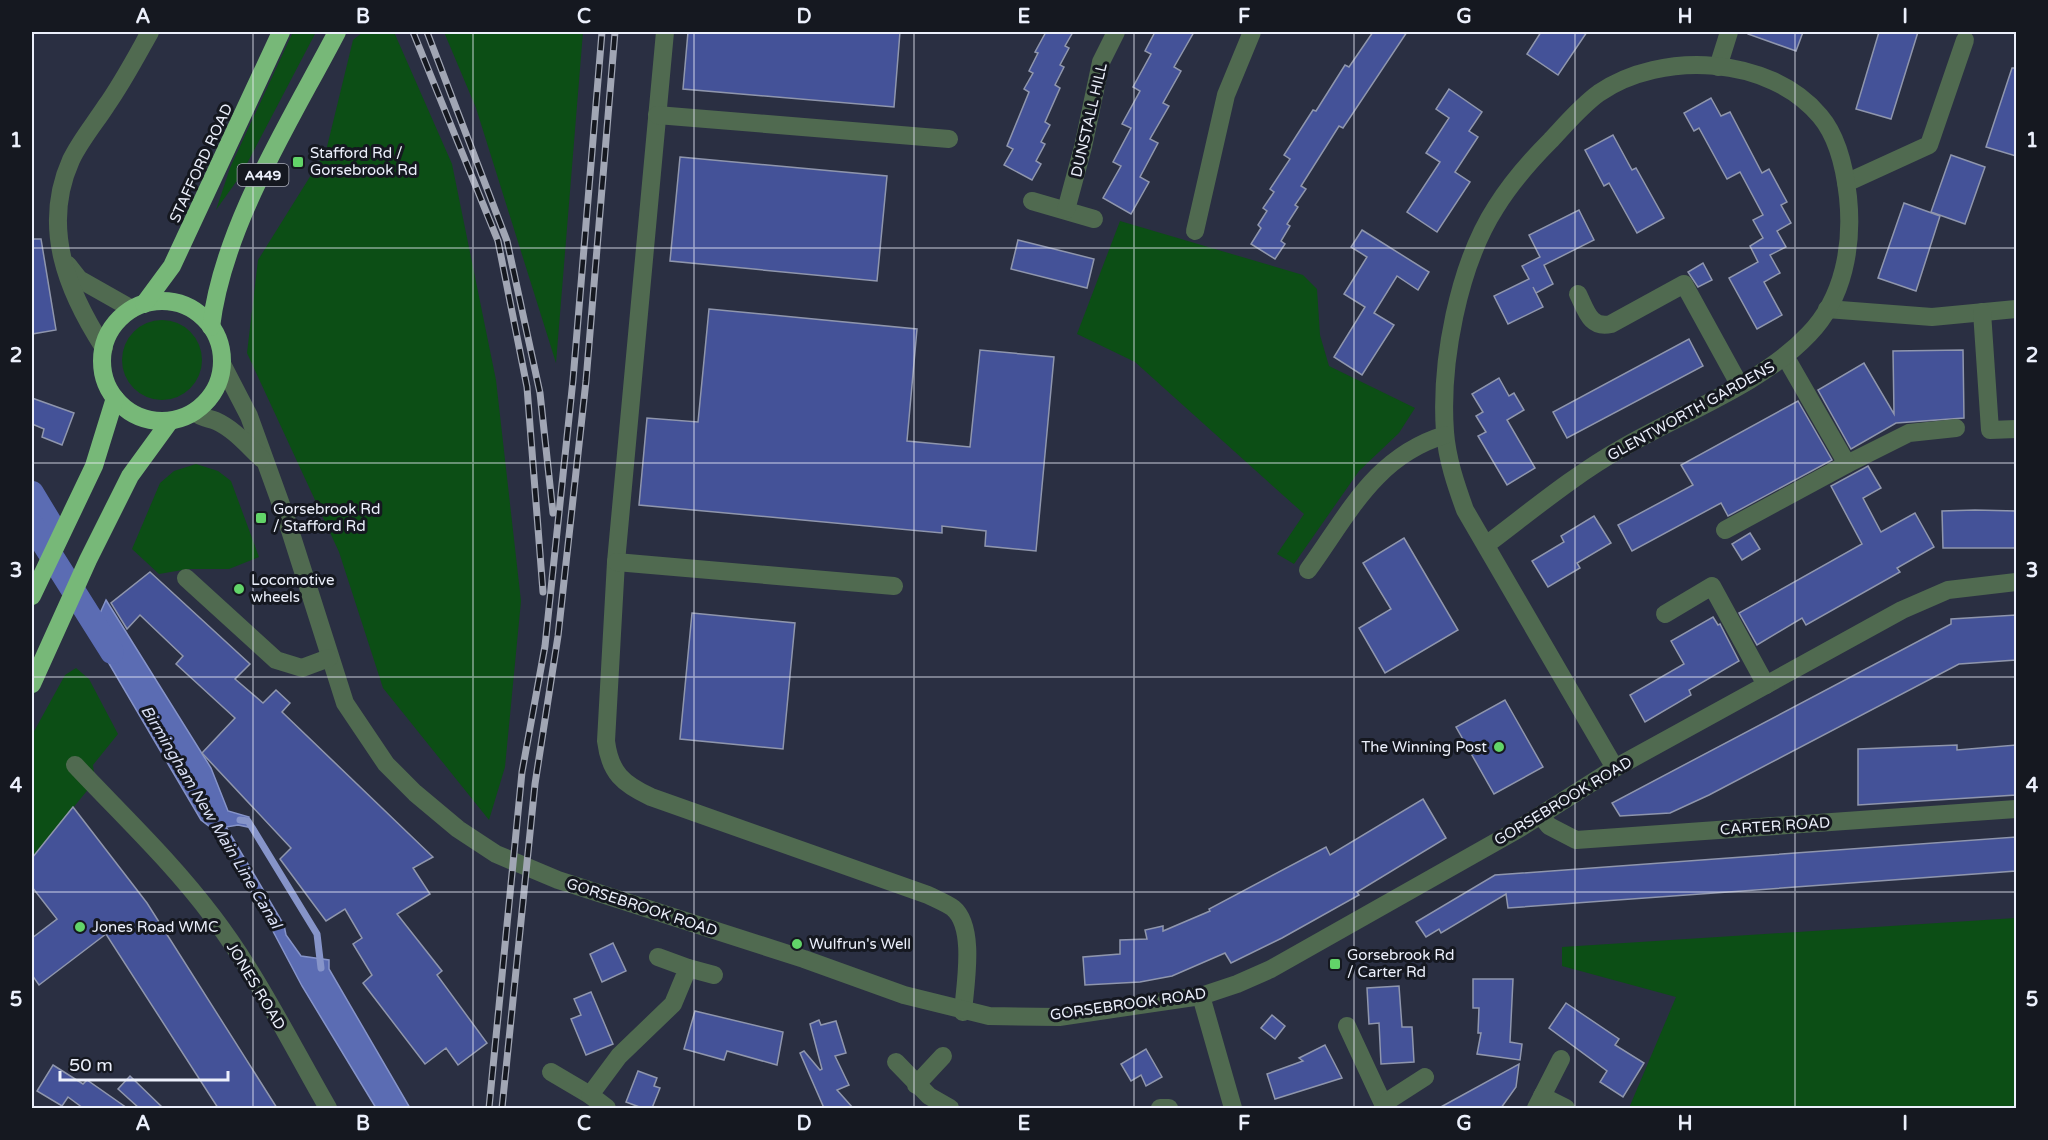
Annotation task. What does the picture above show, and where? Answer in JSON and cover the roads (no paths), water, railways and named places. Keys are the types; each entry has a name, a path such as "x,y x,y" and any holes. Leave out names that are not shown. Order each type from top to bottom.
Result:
{"highway":[{"name":"STAFFORD ROAD","path":"104,348 114,326 138,306 172,266 281,32"},
{"name":"A449","path":"212,327 214,301 228,251 249,201 337,32"},
{"path":"104,348 104,375 115,398 132,412 150,420 170,421 194,412 208,399 218,383 222,364 218,338 212,327 198,313 182,304 163,301 138,306"},
{"path":"35,584 94,466 115,398"},
{"path":"32,684 88,560 130,476 170,421"}],"street":[{"path":"104,348 80,310 63,259 57,235 60,193 72,159 124,81 150,32"},
{"path":"665,32 616,562 606,741 608,759 617,774 632,788 651,797 928,895 954,909 964,925 968,947 963,1012"},
{"name":"DUNSTALL HILL","path":"1066,210 1101,62 1116,32"},
{"path":"1195,231 1226,95 1252,32"},
{"path":"1718,67 1729,32"},
{"path":"1846,183 1929,144 1965,40"},
{"name":"GLENTWORTH GARDENS","path":"1486,545 1619,449 1774,366 1812,332 1827,309 1847,261 1851,221 1846,183 1841,159 1821,116 1784,86 1762,75 1718,67 1680,66 1650,72 1600,93 1576,113 1534,157 1495,208 1474,253 1452,328 1444,405 1445,435 1455,481 1465,510 1615,768"},
{"path":"657,115 949,138"},
{"path":"1032,201 1094,219"},
{"path":"63,259 79,279 138,306"},
{"path":"1578,294 1593,322 1601,326 1611,324 1684,284 1739,384"},
{"path":"1827,309 1932,317 2016,309"},
{"path":"1982,312 1990,430 2016,429"},
{"path":"1785,356 1847,464"},
{"name":"GORSEBROOK ROAD","path":"222,364 249,416 263,460 287,521 345,703 386,764 415,793 458,829 496,854 558,880 963,1012 989,1016 1059,1017 1201,996 1237,984 1271,969 1541,816 1615,768 1926,598 1974,585 2016,582"},
{"path":"194,412 236,435 263,460"},
{"path":"1725,530 1909,433 1956,428"},
{"path":"1308,570 1375,477 1396,458 1420,442 1445,435"},
{"path":"616,562 894,586"},
{"path":"186,578 276,660 302,668 329,658"},
{"path":"1665,614 1713,586 1766,685"},
{"name":"JONES ROAD","path":"75,765 175,870 214,918 250,971 328,1108"},
{"name":"CARTER ROAD","path":"1541,816 1549,825 1576,840 2016,809"},
{"path":"658,957 714,975"},
{"path":"590,1095 619,1056 673,1004 688,968"},
{"path":"1201,996 1233,1108"},
{"path":"1347,1026 1384,1106 1425,1077"},
{"path":"916,1085 943,1056"},
{"path":"1561,1059 1539,1102 1566,1108"},
{"path":"896,1062 916,1085 929,1096 950,1108"},
{"path":"551,1072 608,1108"},
{"path":"1160,1108 1169,1108"}],"water":[{"path":"106,600 211,768 228,811 249,817 248,827 238,825 226,827 284,925 286,935 301,956 329,960 329,969 410,1108 376,1108 302,986 223,837 201,820 91,633"}],"waterway":[{"path":"32,493 52,526 51,546"},
{"name":"Birmingham New Main Line Canal","path":"32,525 112,652"},
{"path":"240,820 248,821 317,934 321,968"}],"railway":[{"path":"413,32 498,241 527,387 543,592"},
{"path":"427,32 507,241 540,393 553,513"},
{"path":"489,1108 522,772 545,646 573,380 602,32"},
{"path":"502,1108 535,784 558,636 586,381 615,32"}],"place":[{"name":"Stafford Rd / Gorsebrook Rd","path":"298,162"},
{"name":"Gorsebrook Rd / Stafford Rd","path":"261,518"},
{"name":"Locomotive wheels","path":"239,589"},
{"name":"The Winning Post","path":"1499,747"},
{"name":"Jones Road WMC","path":"80,927"},
{"name":"Wulfrun's Well","path":"797,944"},
{"name":"Gorsebrook Rd / Carter Rd","path":"1335,964"}]}
